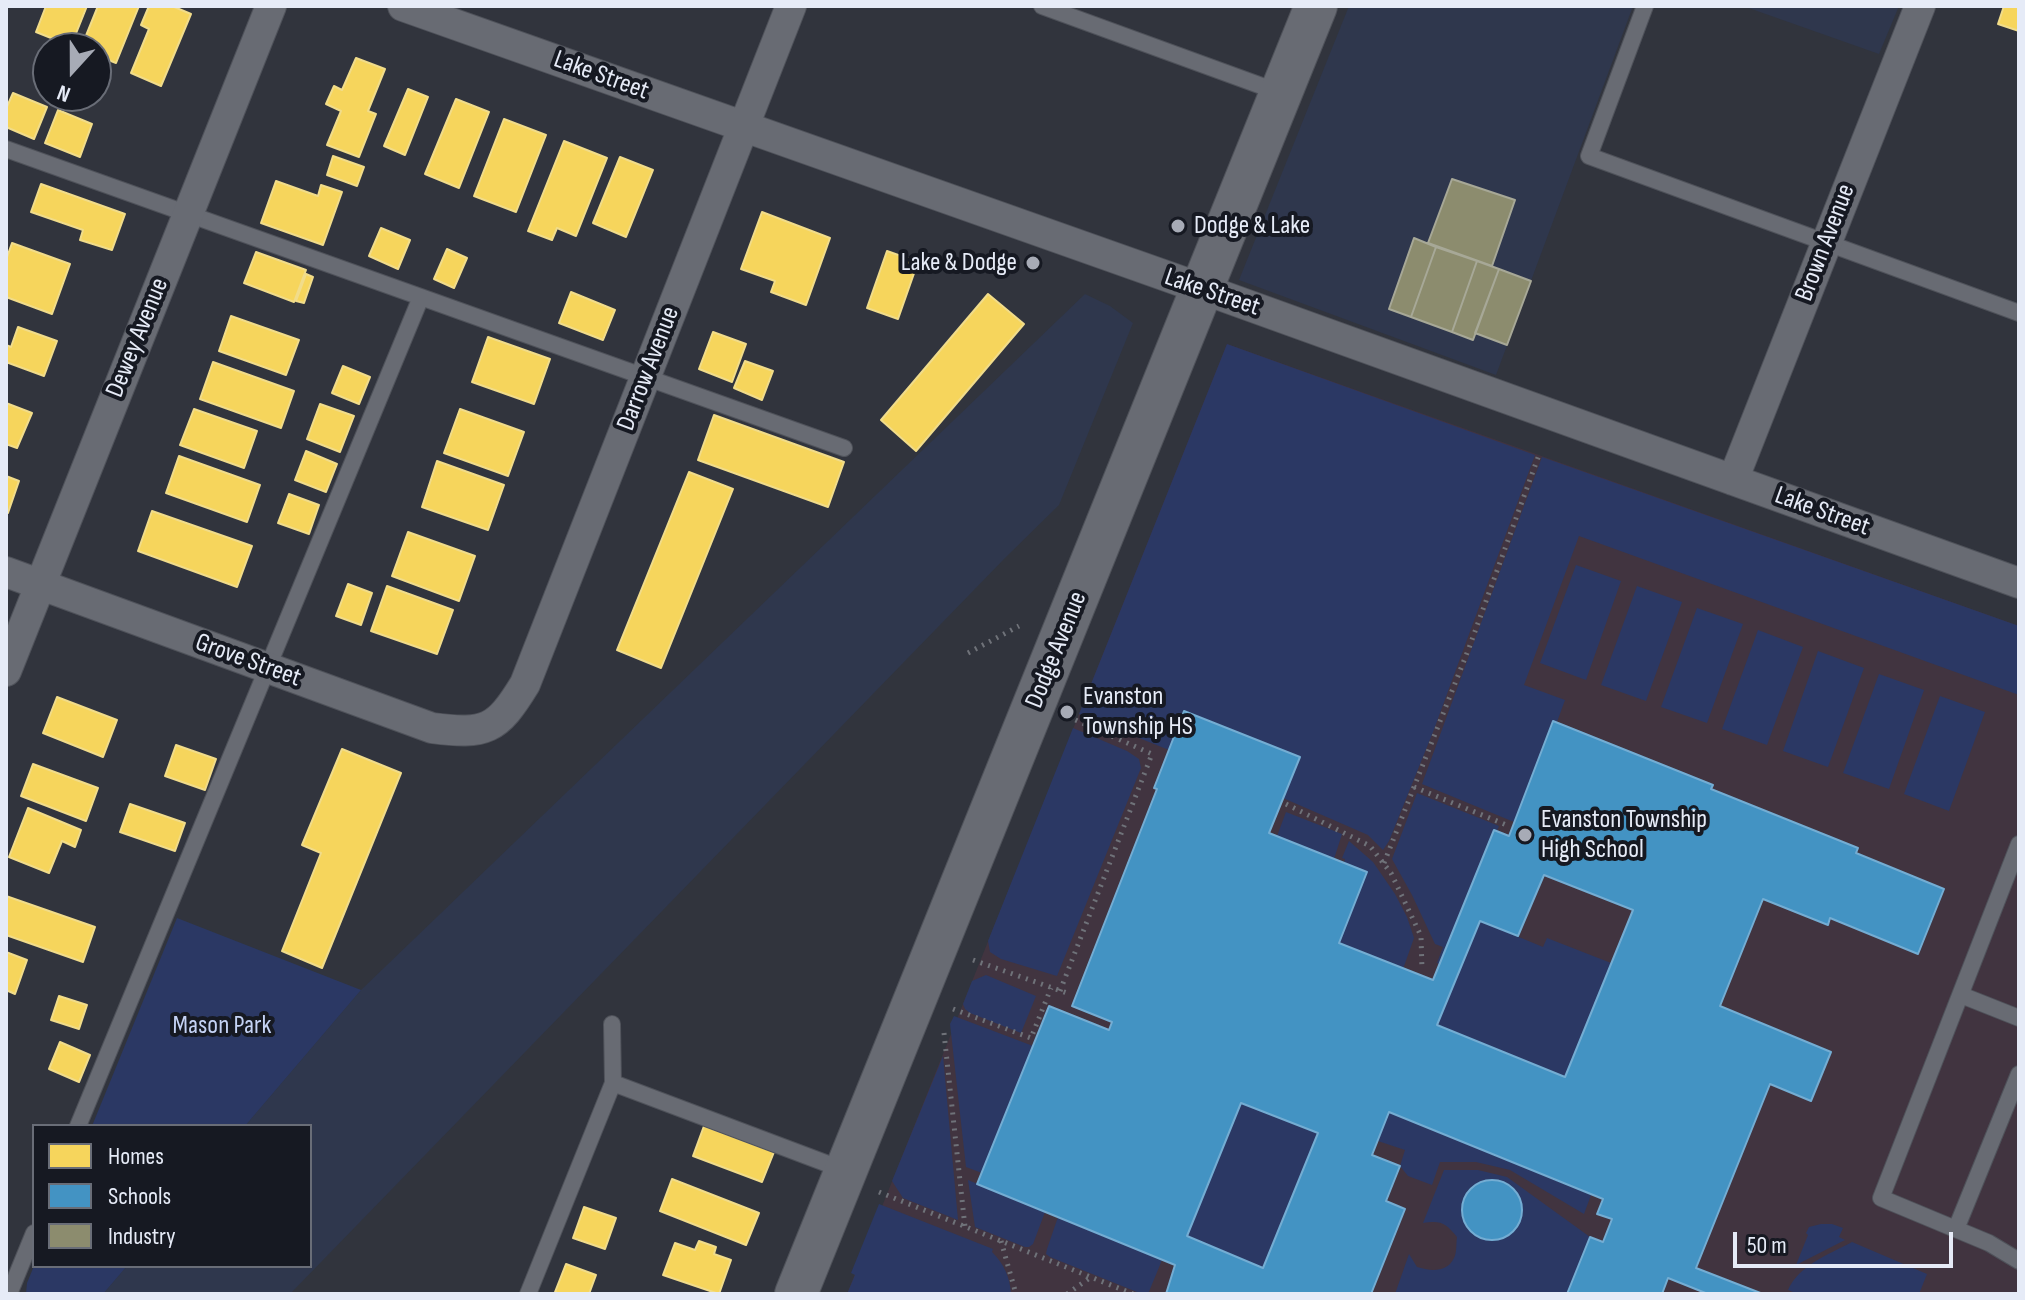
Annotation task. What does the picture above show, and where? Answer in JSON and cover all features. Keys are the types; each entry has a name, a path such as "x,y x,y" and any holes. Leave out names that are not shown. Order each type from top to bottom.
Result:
{"main road":[{"name":"Dodge Avenue","path":"796,1294 863,1182 1203,289 1316,6"}],"street":[{"name":"Dewey Avenue","path":"6,671 271,6"},
{"name":"Lake Street","path":"403,6 1203,289 2019,583"},
{"name":"Darrow Avenue","path":"493,725 510,708 525,684 791,6"},
{"name":"Brown Avenue","path":"1733,480 1920,6"},
{"name":"Grove Street","path":"6,572 432,728 465,732 493,725"}],"lane":[{"path":"1645,6 1589,156 2019,313"},
{"path":"1053,8 1281,93"},
{"path":"6,149 844,448"},
{"path":"79,1124 421,297"},
{"path":"2019,844 1881,1198 1989,1243 2019,1261"},
{"path":"1961,995 2019,1018"},
{"path":"528,1294 613,1083 612,1024"},
{"path":"1956,1229 2019,1074"},
{"path":"613,1083 863,1182"},
{"path":"9,1294 32,1238"}],"path":[{"path":"1384,863 1469,648 1540,452"},
{"path":"968,653 1019,626"},
{"path":"973,960 1064,992 1152,754 1071,718"},
{"path":"1414,787 1509,826"},
{"path":"1286,804 1370,846 1384,863 1421,936 1422,970"},
{"path":"953,1009 1031,1038 1051,988"},
{"path":"944,1033 965,1227"},
{"path":"863,1182 965,1227 1133,1294"},
{"path":"1001,1241 1016,1294"},
{"path":"1067,1294 1091,1277"}],"shaded area":[{"path":"1349,6 1633,6 1496,375 1239,280"},
{"path":"1743,6 1899,6 1879,54"},
{"path":"1085,294 1110,306 1133,323 1059,505 290,1294 103,1294 125,1268 312,1268 312,1124 247,1124 361,990"},
{"name":"Evanston Township High School","path":"1227,344 2019,626 2019,1294 847,1294"}],"green space":[{"path":"1227,344 1535,455 1433,732 1383,850 1368,835 1283,798 1299,757 1185,711 1169,750 1079,714"},
{"path":"1542,457 2019,626 2019,695 1579,536 1524,685 1565,700 1557,722 1553,721 1514,822 1422,784"},
{"path":"1576,565 1621,581 1586,680 1540,663"},
{"path":"1637,586 1682,602 1646,701 1601,685"},
{"path":"1697,608 1743,624 1707,723 1661,707"},
{"path":"1758,630 1803,647 1767,745 1722,729"},
{"path":"1818,651 1864,668 1828,767 1783,751"},
{"path":"1879,674 1924,690 1889,789 1843,773"},
{"path":"1940,696 1985,712 1949,811 1904,794"},
{"path":"1073,728 1127,751 1139,759 1141,768 1057,976 1001,959 990,952 988,941"},
{"path":"1417,793 1499,826 1440,964 1437,963 1443,947 1435,944 1392,859"},
{"path":"1286,812 1342,834 1334,859 1277,836"},
{"path":"1349,841 1373,862 1407,917 1414,938 1403,969 1339,943 1367,873 1344,863 1345,859 1342,858"},
{"name":"Mason Park","path":"177,918 361,990 247,1124 93,1124"},
{"path":"1480,921 1543,947 1547,938 1611,963 1565,1077 1437,1025"},
{"path":"986,975 1036,996 1021,1033 965,1009 963,1004 972,981"},
{"path":"954,1016 1033,1046 982,1173 966,1167 950,1024"},
{"path":"943,1056 958,1220 903,1198 892,1181"},
{"path":"1241,1103 1318,1133 1263,1268 1187,1236"},
{"path":"1389,1112 1591,1195 1584,1214 1510,1170 1476,1162 1440,1162 1432,1185 1408,1176 1400,1166 1405,1150 1378,1141"},
{"path":"1444,1170 1478,1170 1507,1177 1590,1237 1567,1294 1395,1294 1409,1254 1417,1267 1433,1270 1447,1266 1455,1256 1457,1237 1450,1228 1439,1222 1423,1223"},
{"path":"968,1180 1045,1212 1033,1244 1025,1247 975,1227"},
{"path":"879,1204 993,1249 1006,1271 1011,1294 847,1294 855,1275 851,1273"},
{"path":"1058,1217 1162,1260 1148,1294 1046,1254"},
{"path":"1821,1224 1843,1228 1839,1237 1845,1240 1796,1265 1809,1227"},
{"path":"1852,1242 1927,1274 1919,1294 1798,1294 1788,1290 1807,1267"},
{"path":"33,1268 125,1268 103,1294 26,1294"}],"building: Homes":[{"path":"46,6 87,6 77,32 36,32"},
{"path":"98,6 139,6 116,63 112,61 112,32 87,32"},
{"path":"149,6 172,6 191,14 161,86 131,73 149,29 141,25"},
{"path":"2004,6 2019,6 2019,31 1998,24"},
{"path":"356,58 385,69 368,111 376,114 359,157 327,145 341,111 326,104 334,86 342,90"},
{"path":"408,89 428,97 405,155 384,146"},
{"path":"13,93 32,101 32,112 45,112 34,139 6,127 6,109"},
{"path":"456,99 489,112 459,188 425,174"},
{"path":"57,112 92,124 80,157 45,143"},
{"path":"504,119 546,135 516,212 474,196"},
{"path":"564,141 607,158 576,236 557,228 552,240 528,231"},
{"path":"333,156 364,167 357,186 327,175"},
{"path":"620,157 653,170 626,237 593,223"},
{"path":"276,181 318,196 321,185 342,192 323,245 261,223"},
{"path":"41,184 125,214 112,250 80,240 83,230 31,212"},
{"path":"762,212 830,238 806,305 771,292 775,281 741,269"},
{"path":"381,228 410,240 398,269 369,256"},
{"path":"12,243 70,264 52,314 6,297 6,260"},
{"path":"447,249 467,258 454,288 434,279"},
{"path":"887,251 918,262 898,319 867,308"},
{"path":"256,252 306,270 294,302 244,283"},
{"path":"306,274 313,277 304,303 296,301"},
{"path":"571,292 615,310 603,340 559,323"},
{"path":"988,294 1024,324 916,451 881,420"},
{"path":"231,316 299,340 286,375 219,351"},
{"path":"18,327 57,341 44,376 6,362 6,345 11,347"},
{"path":"713,332 746,344 732,382 699,369"},
{"path":"488,337 550,359 534,404 472,382"},
{"path":"745,361 773,371 762,400 734,388"},
{"path":"213,362 294,391 281,428 200,399"},
{"path":"343,366 370,377 359,404 332,393"},
{"path":"6,403 32,413 17,448 6,444"},
{"path":"320,404 354,416 340,452 307,439"},
{"path":"194,409 257,431 244,468 180,445"},
{"path":"460,409 524,432 508,476 444,453"},
{"path":"714,415 844,462 828,507 698,460"},
{"path":"306,451 337,464 326,492 295,480"},
{"path":"179,456 260,485 247,522 166,493"},
{"path":"437,461 504,485 488,530 422,507"},
{"path":"689,472 733,489 661,668 617,650"},
{"path":"6,476 19,481 8,513 6,512"},
{"path":"289,494 319,505 309,534 278,523"},
{"path":"152,511 252,546 237,587 138,551"},
{"path":"408,532 475,556 459,601 392,576"},
{"path":"348,584 372,593 361,625 336,616"},
{"path":"387,586 453,610 437,654 371,631"},
{"path":"57,697 117,720 103,757 43,733"},
{"path":"176,745 216,759 205,790 165,776"},
{"path":"342,749 401,773 322,968 282,951 321,853 302,845"},
{"path":"33,764 98,788 86,821 21,796"},
{"path":"130,804 185,823 175,851 120,832"},
{"path":"28,808 81,830 75,847 62,841 49,873 9,857"},
{"path":"6,896 95,927 83,962 6,935"},
{"path":"6,952 27,960 15,994 6,990"},
{"path":"59,996 87,1005 79,1029 51,1020"},
{"path":"60,1042 90,1055 79,1082 49,1069"},
{"path":"704,1126 774,1152 762,1182 693,1156"},
{"path":"672,1179 759,1213 746,1245 660,1211"},
{"path":"584,1207 616,1218 605,1249 573,1238"},
{"path":"699,1241 716,1247 714,1254 731,1260 719,1294 663,1275 675,1243 695,1250"},
{"path":"566,1264 596,1275 589,1294 555,1292"}],"building: Schools":[{"name":"Evanston Township High School","path":"1184,711 1300,757 1269,833 1367,872 1339,943 1433,980 1494,830 1509,836 1553,721 1713,785 1711,789 1858,848 1856,853 1944,889 1918,954 1830,918 1828,925 1763,899 1720,1006 1831,1052 1811,1101 1770,1084 1696,1268 1763,1294 1708,1294 1668,1278 1662,1294 1567,1294 1590,1237 1603,1242 1612,1219 1597,1214 1603,1199 1389,1112 1372,1155 1400,1166 1386,1201 1405,1209 1371,1294 1166,1294 1175,1265 977,1184 1049,1006 1109,1030 1112,1022 1072,1006 1157,789 1154,788","holes":["1544,875 1633,910 1565,1077 1437,1025 1480,921 1518,936","1241,1103 1318,1133 1263,1268 1187,1236"]},
{"path":"1492,1180 1504,1182 1513,1189 1520,1198 1520,1222 1513,1231 1504,1238 1492,1240 1480,1238 1471,1231 1464,1222 1462,1210 1464,1198 1471,1189 1480,1182"}],"building: Industry":[{"path":"1452,179 1515,200 1492,266 1428,243"},
{"path":"1414,238 1436,247 1411,317 1389,309"},
{"path":"1436,247 1477,261 1452,332 1411,317"},
{"path":"1477,261 1499,269 1473,340 1452,332"},
{"path":"1499,269 1531,281 1507,345 1475,333"}],"place":[{"name":"Dodge & Lake","path":"1178,226"},
{"name":"Lake & Dodge","path":"1033,263"},
{"name":"Evanston Township HS","path":"1067,712"},
{"name":"Evanston Township High School","path":"1525,835"}]}
